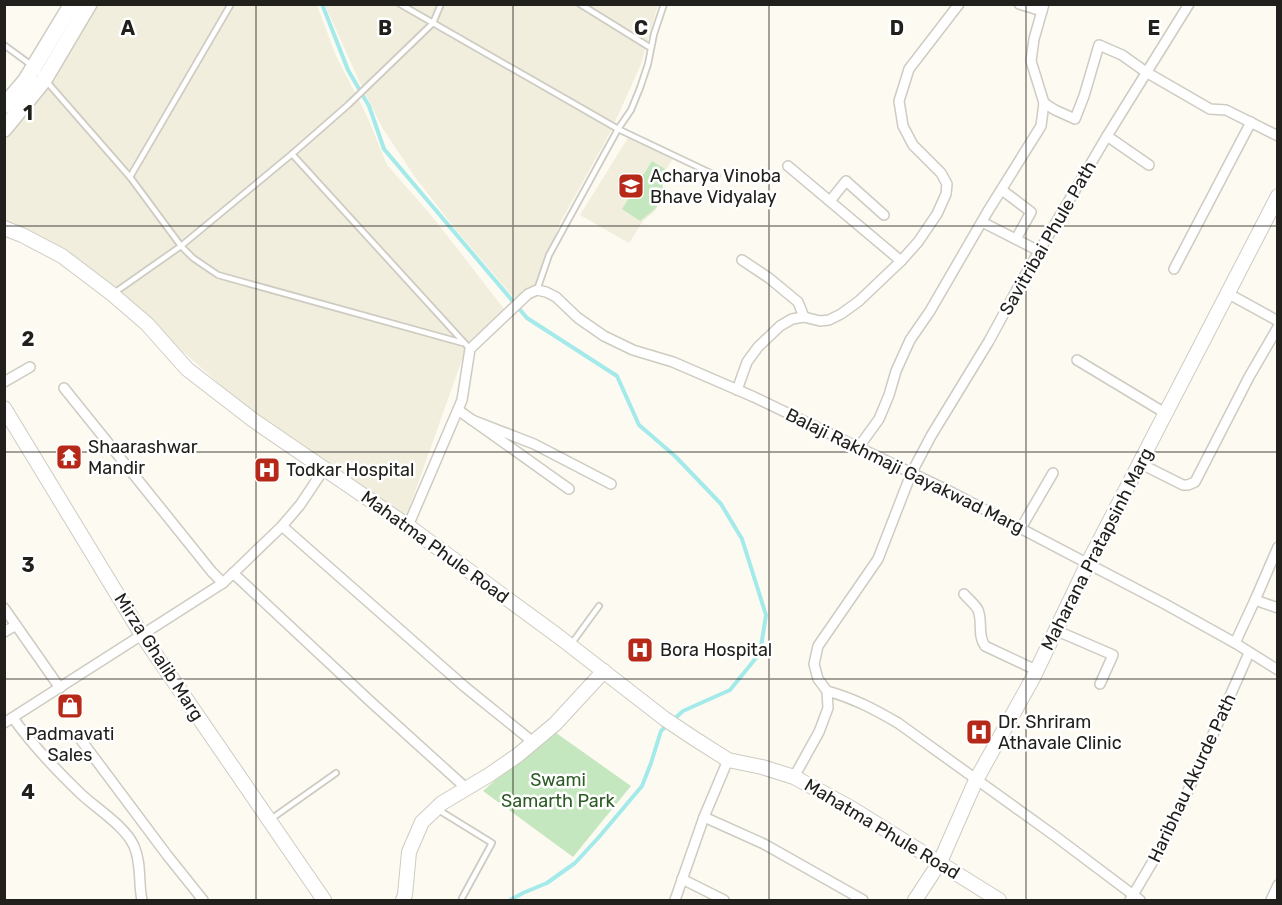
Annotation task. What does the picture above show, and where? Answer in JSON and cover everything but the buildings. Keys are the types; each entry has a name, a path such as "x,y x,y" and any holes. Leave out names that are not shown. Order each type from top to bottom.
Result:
{"main road":[{"path":"4,106 34,68 72,4"},
{"path":"4,129 44,80 89,4"}],"street":[{"path":"737,390 747,362 758,347 780,326 792,319 804,317 819,321 829,320 842,314 901,261 918,243 937,214 946,194 947,184 941,172 913,145 903,126 899,101 909,69 959,4"},
{"path":"858,448 879,419 910,340 1041,126 1044,103 1031,61 1034,39 1043,8 1019,4"},
{"name":"Savitribai Phule Path","path":"827,691 818,679 814,663 818,646 878,559 911,474 931,436 1107,136 1189,4"},
{"path":"1044,103 1075,119 1099,45 1122,55 1146,72 1210,109 1226,110 1278,136"},
{"path":"1174,269 1251,122"},
{"path":"1107,136 1149,165"},
{"path":"788,166 901,261"},
{"path":"830,201 846,181 884,215"},
{"path":"1002,190 1031,212 1016,239"},
{"name":"Maharana Pratapsinh Marg","path":"915,900 940,862 976,780 1036,670 1139,463 1278,196"},
{"path":"982,222 1039,251"},
{"name":"Mahatma Phule Road","path":"4,228 62,256 147,324 188,369 253,420 408,526 570,645 665,719 728,760 794,777 851,808 999,900"},
{"path":"742,260 769,278 798,302 804,317"},
{"path":"408,526 462,400 467,346 532,292"},
{"name":"Balaji Rakhmaji Gayakwad Marg","path":"532,292 546,292 555,297 578,318 604,336 633,350 673,362 737,390 953,493 1235,643 1278,670"},
{"path":"1227,293 1278,321"},
{"path":"1139,463 1183,485 1195,482 1249,376 1278,327"},
{"path":"1077,360 1165,413"},
{"path":"4,382 30,367"},
{"path":"64,388 223,583"},
{"name":"Mirza Ghalib Marg","path":"4,408 142,635 324,900"},
{"path":"458,410 569,489"},
{"path":"472,420 534,444 611,484"},
{"path":"142,900 139,860 132,843 119,826 62,776 9,720 223,583 282,526 300,505 324,469"},
{"path":"1021,528 1053,473"},
{"path":"282,526 465,687 533,742"},
{"path":"1235,643 1278,547"},
{"path":"233,573 466,788"},
{"path":"964,594 977,608 981,640 986,646 1036,670"},
{"path":"1255,600 1278,608"},
{"path":"4,608 60,688"},
{"path":"4,632 16,625"},
{"path":"1056,630 1113,655 1100,684"},
{"name":"Haribhau Akurde Path","path":"1135,898 1183,802 1249,653"},
{"path":"403,900 409,852 422,822 442,803 489,775 555,724 604,671"},
{"path":"794,777 819,732 828,708 827,691 849,697 898,723 1055,836 1135,898"},
{"path":"81,740 203,900"},
{"path":"675,900 704,817 728,760"},
{"path":"704,817 764,844 863,900"},
{"path":"132,843 149,831"},
{"path":"682,879 724,900"},
{"path":"1271,900 1278,885"}],"lane":[{"path":"130,177 231,4"},
{"path":"400,4 618,129 717,176"},
{"path":"112,294 181,246 348,105 433,23 441,4"},
{"path":"580,4 651,48"},
{"path":"532,292 549,255 618,129 631,110 648,64 664,4"},
{"path":"4,45 34,68 130,177 181,246 193,258 218,275 467,346"},
{"path":"292,154 467,346"},
{"path":"570,645 599,606"},
{"path":"269,820 336,773"},
{"path":"436,808 492,843 462,897"}],"shaded area":[{"path":"94,5 317,5 336,56 367,116 387,165 431,215 505,310 468,343 405,520 266,425 101,279 29,231 5,222 5,136"},
{"path":"325,5 658,5 641,64 611,131 560,223 534,287 515,299 456,230 415,177 383,129"},
{"name":"Acharya Vinoba Bhave Vidyalay","path":"631,133 673,158 662,176 664,196 655,211 643,221 629,243 580,215"}],"green space":[{"path":"652,161 665,169 662,178 663,194 657,206 640,221 622,209"},
{"name":"Swami Samarth Park","path":"552,730 631,786 573,857 483,791"}],"waterway":[{"path":"322,4 348,70 369,106 384,149 527,318 617,376 639,425 675,456 721,504 742,539 766,615 760,653 730,690 683,711 672,721"},
{"path":"510,900 547,883 575,863 599,837 642,786 661,731 667,725"}],"place":[{"name":"Acharya Vinoba Bhave Vidyalay","path":"631,186"},
{"name":"Shaarashwar Mandir","path":"69,457"},
{"name":"Todkar Hospital","path":"267,470"},
{"name":"Bora Hospital","path":"640,650"},
{"name":"Padmavati Sales","path":"70,706"},
{"name":"Dr. Shriram Athavale Clinic","path":"979,732"}]}
